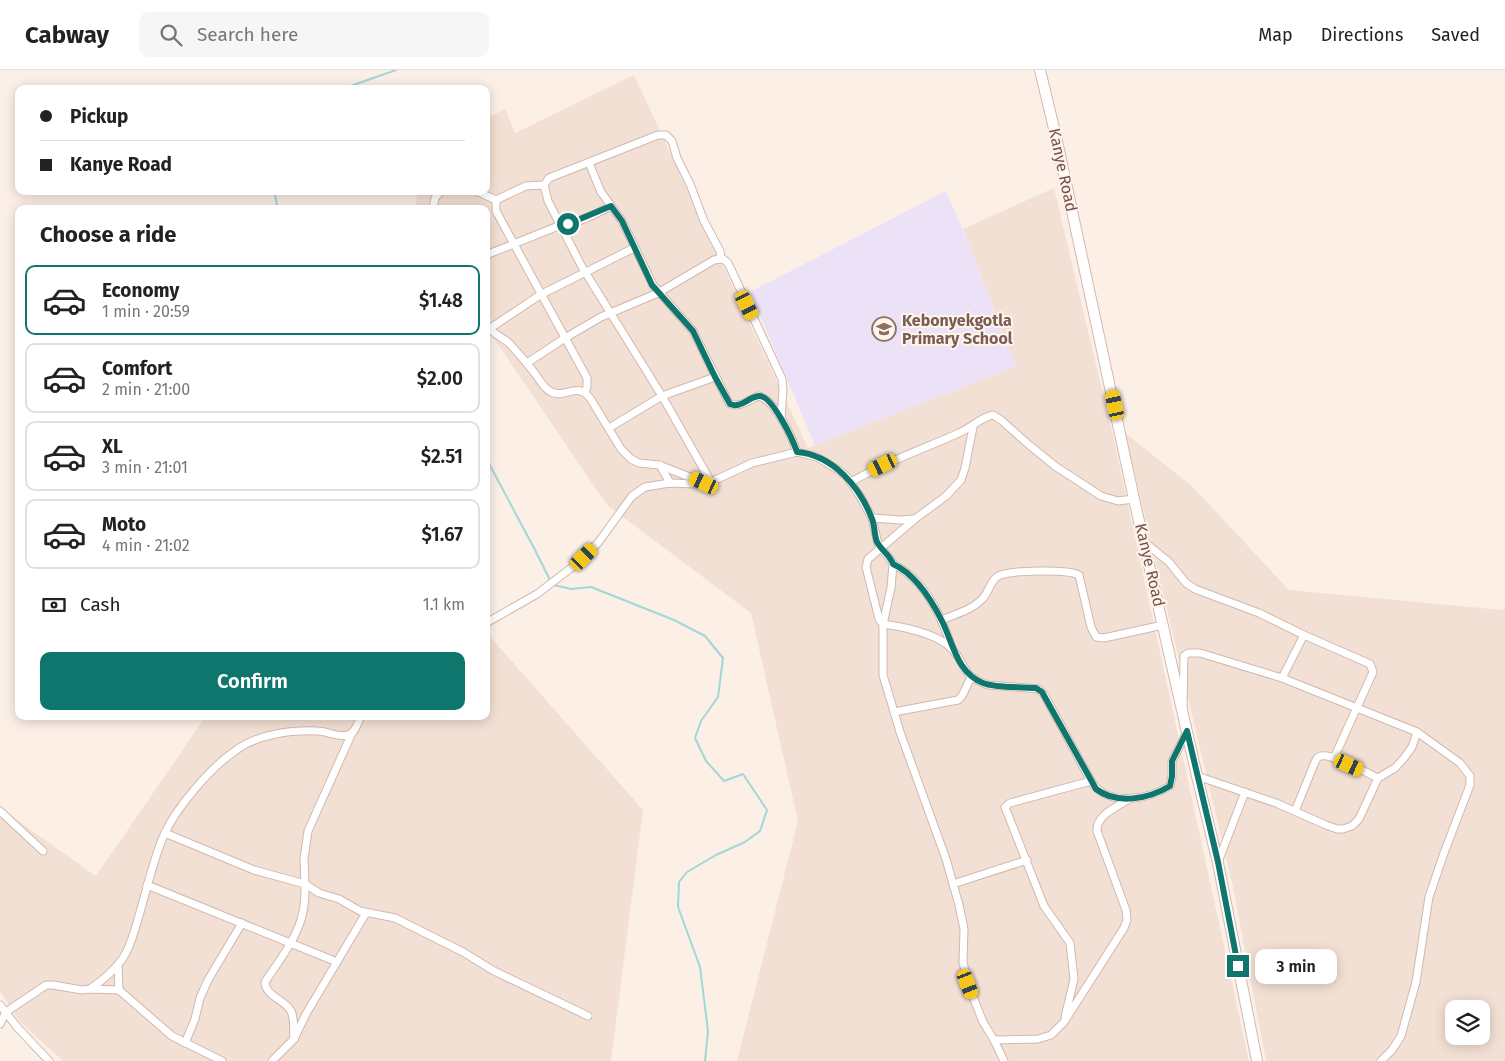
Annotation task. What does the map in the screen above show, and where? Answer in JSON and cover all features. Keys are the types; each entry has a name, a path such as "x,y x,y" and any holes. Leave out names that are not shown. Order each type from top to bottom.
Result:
{"main road":[{"name":"Kanye Road","path":"1040,70 1134,499 1218,862 1257,1061"}],"street":[{"path":"708,483 662,396 612,312 585,272 548,201 544,185 548,178 658,135 668,136 672,141 677,158 690,184 704,221 721,253 721,258"},
{"path":"589,163 601,192 622,221 646,273 658,293 693,331 731,405 738,405 760,396 768,400 781,418 797,452"},
{"path":"485,195 496,200 526,186 544,185"},
{"path":"496,200 496,211 540,295 587,378 585,392"},
{"path":"490,253 562,225 576,222 611,206"},
{"path":"490,326 540,295 634,248"},
{"path":"526,363 565,338 612,312 658,293 714,260 721,258 725,259 728,263 782,379 781,418"},
{"path":"490,329 508,343 551,392 560,393 575,390 585,392 621,449 635,462 708,483"},
{"path":"609,428 662,396 715,377"},
{"path":"851,482 883,465 973,427 988,416 995,416 1055,466 1101,496 1118,501 1134,499"},
{"path":"952,649 918,631 883,624 877,614 866,567 868,559 914,519 946,496 961,480 973,427"},
{"path":"490,621 537,594 575,564 598,543 632,496 646,487 670,483 708,483 752,463 797,452 817,457 840,471 851,482 872,518 876,538 881,548 892,560 891,588 883,624 883,675 894,712 946,859 963,920 962,962 968,984 983,1022 1004,1061"},
{"path":"662,469 670,483"},
{"path":"656,485 662,469"},
{"path":"872,518 914,519"},
{"path":"1144,542 1169,562 1186,583 1194,589 1259,613 1370,664 1373,672 1334,758"},
{"path":"893,564 907,572 919,585 942,620 952,649 971,677 988,685 1036,688 1042,692 1091,781 1100,792 1128,799 1164,790 1170,786 1172,761 1187,731"},
{"path":"942,620 978,603 984,597 994,579 1000,575 1050,571 1069,572 1079,575 1091,627 1096,636 1104,638 1163,625"},
{"path":"1282,678 1304,635"},
{"path":"1183,712 1185,690 1184,656 1200,653 1282,678 1417,732 1460,763 1470,776 1470,785 1429,897 1416,982 1401,1036 1392,1050 1381,1061"},
{"path":"894,712 958,700 962,696 971,677"},
{"path":"294,1039 291,1011 268,992 265,982 289,944 303,914 304,859 308,831 359,720"},
{"path":"90,989 118,966 125,956 154,860 165,833 183,804 214,769 235,750 257,739 284,733 319,731 346,735 352,733"},
{"path":"1197,776 1295,811 1326,825 1344,829 1352,826 1359,819 1378,778 1394,768 1404,758 1412,747 1417,732"},
{"path":"1295,811 1318,758 1322,756 1334,758 1378,778"},
{"path":"1064,1022 1074,979 1070,942 1044,906 1006,810 1007,805 1091,781"},
{"path":"1218,862 1244,792"},
{"path":"994,1040 1038,1039 1051,1035 1064,1022 1120,936 1127,920 1126,910 1097,831 1097,826 1099,819 1128,799"},
{"path":"0,811 43,851"},
{"path":"165,833 254,870 305,884 319,893 339,899 366,913 395,918 463,952 494,970 588,1016"},
{"path":"953,884 1026,860"},
{"path":"148,885 337,962"},
{"path":"272,1061 294,1039 306,1014 366,913"},
{"path":"185,1043 204,989 242,923"},
{"path":"118,966 119,990"},
{"path":"0,1022 6,1012 46,985 82,990 119,990 160,1027 185,1043 222,1061"},
{"path":"0,1005 17,1027 49,1061"}],"shaded area":[{"path":"634,75 808,448 1016,366 963,229 1054,188 1113,436 1249,1061 737,1061 798,821 751,613 607,505 490,333 490,205 416,205 417,195 490,195 490,117 505,109 515,133"},
{"name":"Kebonyekgotla Primary School","path":"946,191 1016,366 815,445 750,292"},
{"path":"1125,433 1192,486 1289,590 1502,610 1505,607 1505,1061 1266,1061 1233,887"},
{"path":"490,637 643,810 611,1061 63,1061 20,1022 0,991 0,808 96,876 203,720 490,720"}],"waterway":[{"path":"353,85 396,70"},
{"path":"275,195 277,205"},
{"path":"490,466 551,582"},
{"path":"554,585 571,589 591,587 674,620 705,636 723,658 718,697 701,721 695,738 706,761 724,781 743,774 767,810 760,831 745,842 716,855 687,872 679,882 678,907 700,967 708,1031 705,1061"}],"place":[{"name":"Kebonyekgotla Primary School","path":"884,329"}],"route":[{"path":"568,224 611,206 622,221 652,285 693,331 730,404 733,406 738,405 758,396 765,398 781,418 797,452 817,457 847,477 874,522 878,544 892,560 893,564 903,568 919,585 942,620 952,649 968,675 988,685 1036,688 1042,692 1096,789 1106,795 1128,799 1164,790 1172,782 1171,767 1173,756 1187,731 1218,862 1238,966"}]}
